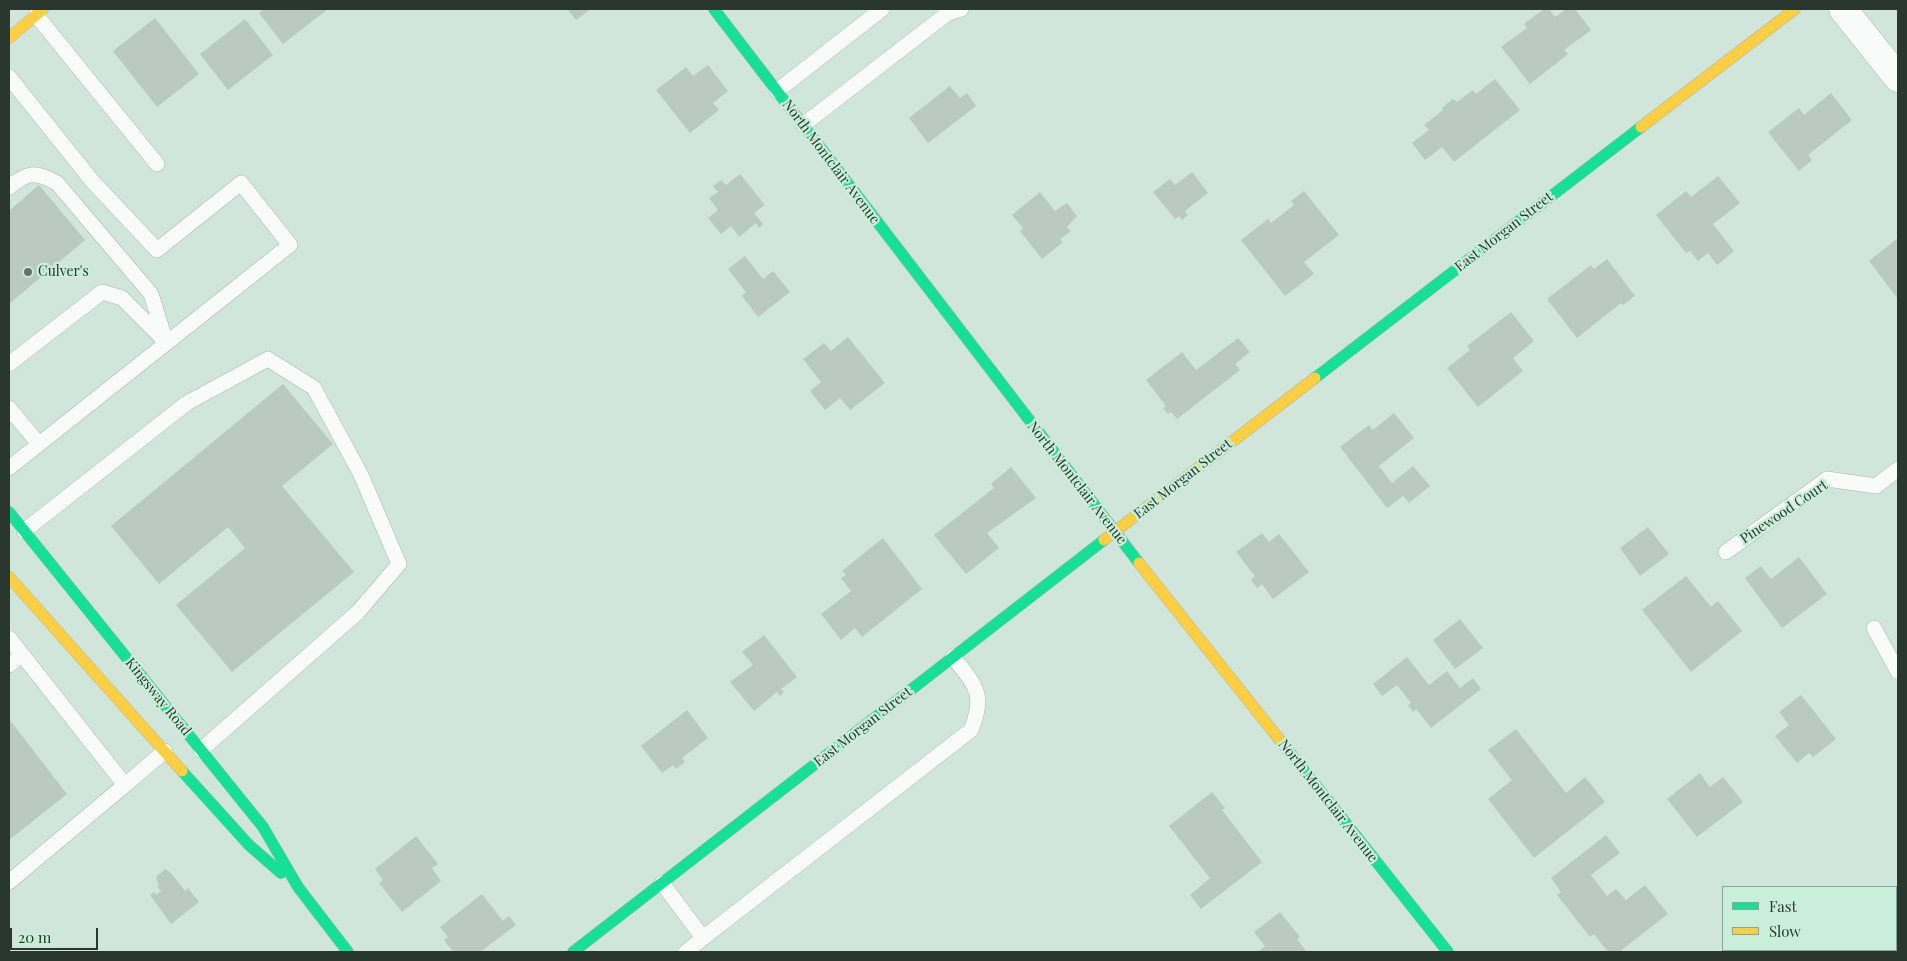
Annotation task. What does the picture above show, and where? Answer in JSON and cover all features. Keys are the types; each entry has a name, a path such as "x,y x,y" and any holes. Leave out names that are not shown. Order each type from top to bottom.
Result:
{"main road":[{"name":"North Montclair Avenue","path":"714,9 1114,532 1448,952"},
{"name":"East Morgan Street","path":"574,952 1114,532 1795,9"},
{"path":"9,38 40,12"},
{"name":"Kingsway Road","path":"9,512 263,827 298,887 348,952"},
{"name":"Kingsway Road","path":"9,576 249,845 298,887"}],"street":[{"path":"1843,9 1898,78"}],"lane":[{"path":"776,91 882,9"},
{"path":"803,125 948,13 961,9"},
{"path":"40,12 157,164"},
{"path":"9,77 93,182 157,250 241,183 290,245 9,468"},
{"path":"9,187 24,175 42,175 57,183 151,294 166,342"},
{"path":"9,364 102,292 122,298 166,342"},
{"path":"24,531 187,403 268,359 314,388 361,475 399,564 358,612 201,750"},
{"path":"9,408 39,444"},
{"name":"Pinewood Court","path":"1726,552 1827,479 1876,486 1898,469"},
{"path":"1874,628 1898,672"},
{"path":"9,638 126,785"},
{"path":"9,665 22,654"},
{"path":"686,952 971,730 980,705 974,683 953,657"},
{"path":"9,882 165,751"},
{"path":"662,883 703,938"}],"building":[{"path":"264,9 328,9 283,44 259,13"},
{"path":"567,9 591,9 576,20"},
{"path":"1544,9 1549,9 1555,17 1566,9 1575,9 1591,30 1564,50 1568,54 1530,84 1501,47 1527,28 1524,24"},
{"path":"155,18 199,74 157,107 113,51"},
{"path":"245,19 273,55 228,90 200,54"},
{"path":"708,65 728,91 713,103 719,110 690,133 656,90 686,67 693,76"},
{"path":"1495,79 1520,110 1454,162 1442,147 1425,160 1412,143 1429,130 1424,125 1443,110 1442,108 1453,99 1457,102 1473,90 1476,94"},
{"path":"950,86 960,98 967,93 976,106 928,143 909,118"},
{"path":"1831,93 1852,120 1808,155 1812,160 1799,171 1768,132 1799,108 1804,115"},
{"path":"1192,172 1208,193 1185,211 1188,215 1182,220 1179,216 1175,219 1153,192 1170,179 1175,185"},
{"path":"740,174 765,205 754,213 763,224 759,228 756,223 739,237 731,226 721,234 708,218 718,210 709,198 718,192 713,186 721,180 726,185"},
{"path":"1718,176 1740,203 1713,224 1734,251 1717,265 1708,253 1698,261 1690,251 1686,253 1656,215 1686,191 1691,197"},
{"name":"Culver's","path":"39,185 85,240 9,304 9,211"},
{"path":"1304,191 1339,235 1304,262 1314,274 1285,296 1241,240 1268,219 1271,223 1294,205 1291,201"},
{"path":"1040,192 1055,211 1067,203 1077,216 1067,227 1071,231 1060,239 1063,242 1042,259 1020,231 1023,228 1012,215"},
{"path":"1898,238 1898,299 1869,261"},
{"path":"745,256 763,279 773,271 790,292 758,317 742,296 746,292 728,269"},
{"path":"1607,259 1635,296 1623,305 1621,303 1577,338 1547,299 1591,265 1594,269"},
{"path":"1511,312 1534,341 1513,358 1523,371 1478,407 1447,368 1470,350 1467,346"},
{"path":"848,337 885,383 850,410 840,398 825,410 810,391 821,382 803,359 824,343 831,351"},
{"path":"1238,338 1250,352 1235,364 1240,370 1177,419 1171,412 1168,414 1163,408 1166,406 1146,380 1182,352 1196,370"},
{"path":"283,384 333,444 282,486 354,572 232,672 176,605 245,548 228,527 159,584 111,526"},
{"path":"1394,413 1414,438 1379,466 1392,483 1413,466 1430,486 1409,503 1403,496 1387,508 1340,447 1369,425 1373,430"},
{"path":"1011,467 1036,498 987,533 999,548 966,574 934,535 994,488 991,484"},
{"path":"1648,527 1669,554 1640,576 1620,548"},
{"path":"1262,533 1269,542 1279,534 1309,572 1273,599 1262,584 1257,588 1251,580 1255,576 1236,552"},
{"path":"883,538 922,589 862,637 855,628 841,640 821,614 851,591 841,578 846,575 842,571"},
{"path":"1799,557 1827,594 1782,628 1745,578 1761,566 1771,579"},
{"path":"1686,576 1711,607 1718,601 1742,631 1691,672 1642,610"},
{"path":"1460,619 1483,648 1455,669 1433,640"},
{"path":"764,635 797,677 781,689 784,692 780,696 777,692 754,711 730,682 753,665 742,652"},
{"path":"1407,657 1429,685 1447,671 1460,688 1473,678 1481,689 1431,728 1416,709 1413,712 1408,705 1411,703 1397,685 1382,696 1373,684"},
{"path":"1801,695 1836,739 1813,757 1809,753 1797,763 1775,736 1789,725 1779,712"},
{"path":"687,710 708,738 682,758 685,762 676,769 673,765 662,773 641,746"},
{"path":"9,719 67,794 9,840"},
{"path":"1516,729 1566,793 1585,777 1605,802 1534,858 1488,799 1512,780 1488,750"},
{"path":"1700,773 1710,787 1723,777 1743,802 1697,837 1667,799"},
{"path":"1212,792 1225,808 1222,810 1262,862 1201,909 1190,895 1210,878 1169,826"},
{"path":"1606,835 1620,853 1591,875 1607,896 1616,889 1626,900 1645,885 1668,914 1619,952 1608,952 1594,934 1590,937 1557,895 1561,892 1551,878"},
{"path":"416,836 438,864 432,868 441,881 402,912 379,883 383,880 375,869"},
{"path":"165,869 171,873 185,891 188,888 199,902 171,924 150,895 154,892 156,895 161,891 157,887 159,886 156,877"},
{"path":"482,894 503,921 509,916 516,925 480,952 453,952 444,940 448,937 440,927"},
{"path":"1280,912 1300,937 1297,939 1307,952 1258,952 1265,946 1254,932"}],"traffic: fast":[{"path":"714,9 1139,563"},
{"path":"1315,378 1641,127"},
{"path":"9,512 263,827 298,887 348,952"},
{"path":"573,952 1104,540"},
{"path":"1279,739 1448,952"},
{"path":"182,771 249,845 281,873"}],"traffic: slow":[{"path":"9,38 43,9"},
{"path":"1641,127 1795,9"},
{"path":"1104,540 1315,378"},
{"path":"1139,563 1279,739"},
{"path":"9,577 182,771"}],"place":[{"name":"Culver's","path":"28,272"}]}
